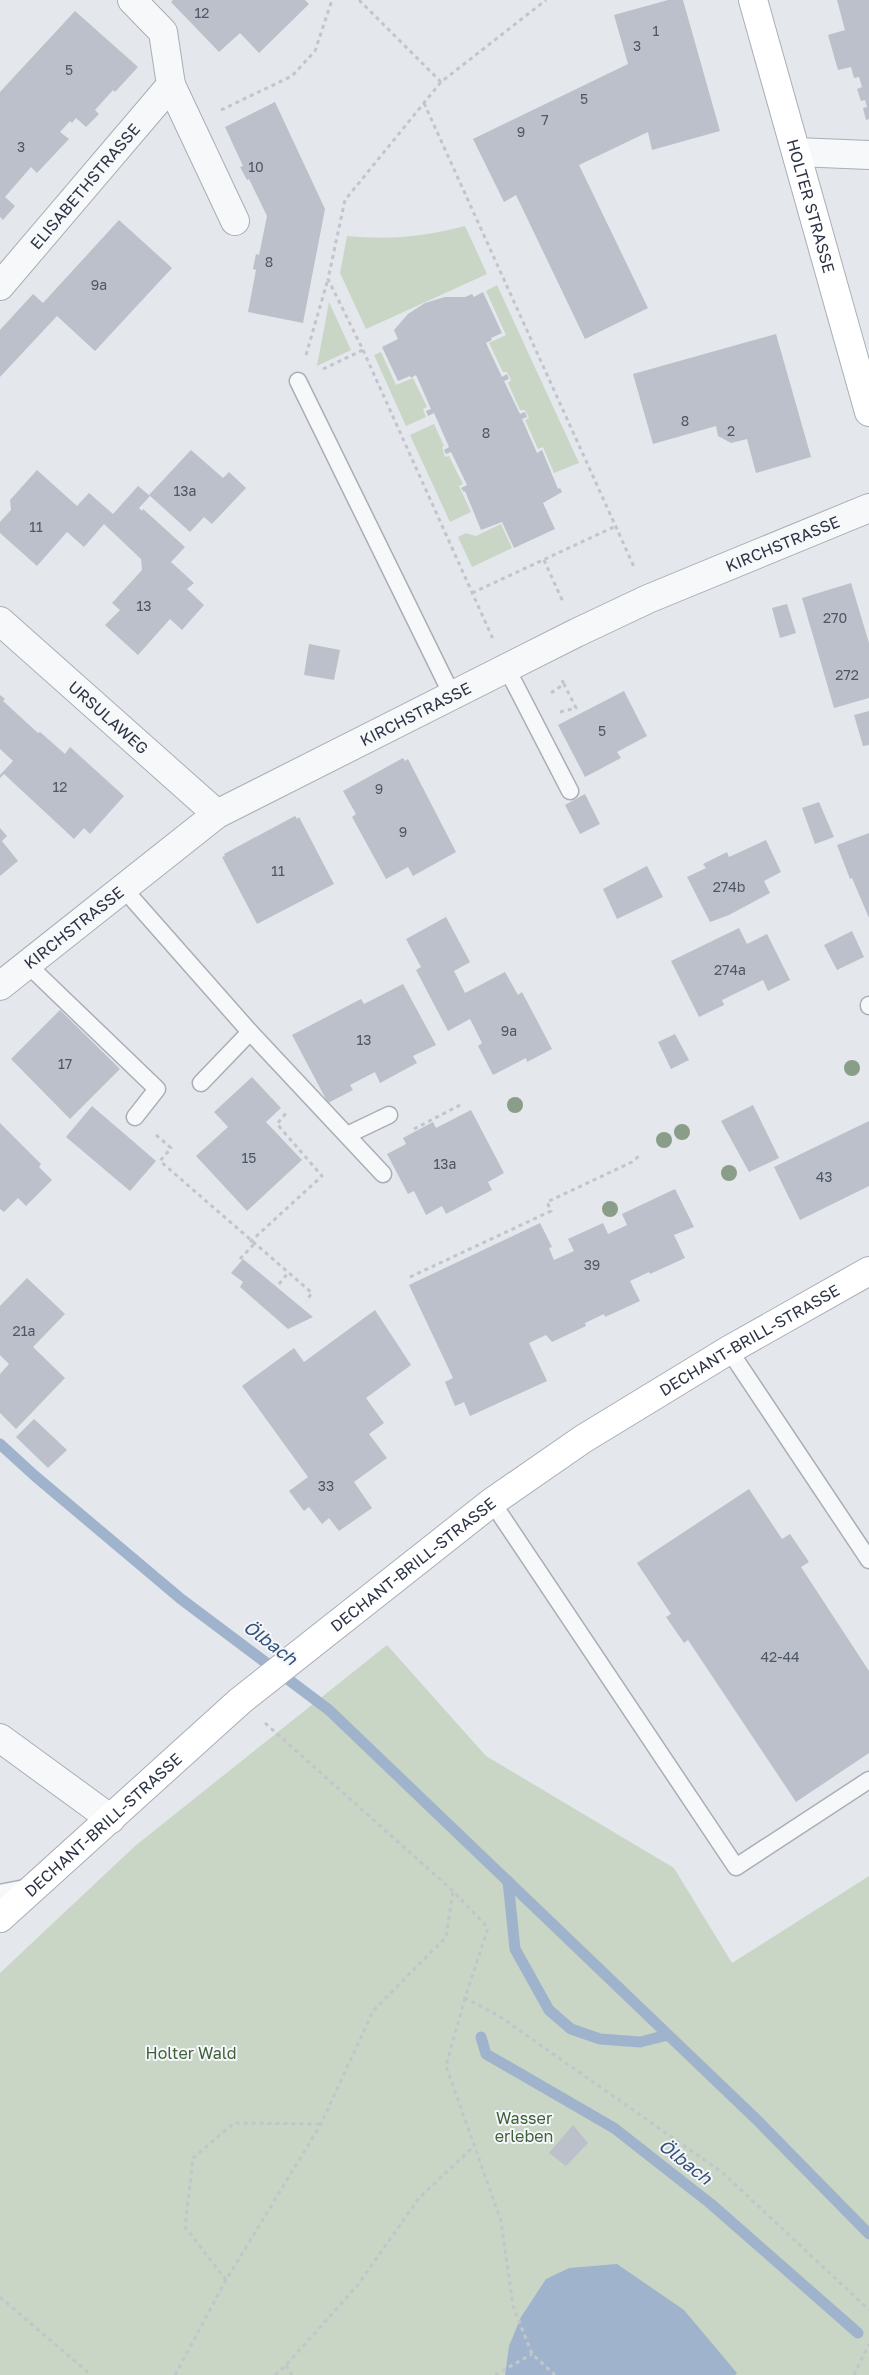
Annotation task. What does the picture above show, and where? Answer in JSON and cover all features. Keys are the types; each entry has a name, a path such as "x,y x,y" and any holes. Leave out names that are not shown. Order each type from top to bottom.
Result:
{"street":[{"path":"132,0 163,32 172,85 235,221"},
{"name":"HOLTER STRASSE","path":"753,0 869,412"},
{"name":"ELISABETHSTRASSE","path":"0,286 172,85"},
{"path":"796,152 869,155"},
{"name":"KIRCHSTRASSE","path":"0,986 217,814 576,632 648,599 869,508"},
{"name":"URSULAWEG","path":"0,621 217,814"},
{"name":"DECHANT-BRILL-STRASSE","path":"0,1918 250,1694 492,1502 583,1440 729,1350 869,1271"},
{"path":"0,1738 111,1819"}],"lane":[{"path":"298,381 452,695"},
{"path":"506,667 570,791"},
{"path":"123,888 250,1032 383,1174"},
{"path":"27,964 157,1089 135,1117"},
{"path":"201,1083 250,1032"},
{"path":"347,1135 389,1115"},
{"path":"729,1350 869,1560"},
{"path":"492,1502 736,1867 869,1780"},
{"path":"0,1893 37,1886"}],"path":[{"path":"190,125 292,76 315,51 332,0"},
{"path":"358,0 441,82"},
{"path":"309,346 328,279 345,200 441,82 546,0"},
{"path":"424,103 648,599"},
{"path":"328,279 363,350 506,667"},
{"path":"298,381 363,350"},
{"path":"472,592 616,526"},
{"path":"544,560 576,632"},
{"path":"546,647 576,708 563,712 555,710"},
{"path":"550,702 550,694 564,684"},
{"path":"240,1259 252,1243 322,1176 277,1124 305,1091"},
{"path":"135,1117 171,1148 160,1161 252,1243 312,1293 306,1301"},
{"path":"410,1277 551,1211 547,1202 639,1156"},
{"path":"279,1284 288,1273"},
{"path":"250,1694 453,1891 488,1928 465,1998 446,2066 473,2147 501,2221 513,2306 532,2354 555,2375"},
{"path":"175,2375 226,2280 321,2124 373,2011 446,1937 453,1891"},
{"path":"465,1998 499,2016 723,2174 869,2310"},
{"path":"226,2280 185,2227 193,2158 234,2123 321,2124"},
{"path":"275,2375 357,2286 419,2198 473,2147"},
{"path":"0,2297 91,2375"},
{"path":"854,2375 869,2344"},
{"path":"495,2375 532,2354"},
{"path":"286,2365 292,2375"}],"green space":[{"path":"465,226 487,274 366,329 340,273 347,236 406,237"},
{"path":"497,285 579,463 554,473 543,447 538,449 525,420 529,418 525,410 520,410 508,383 511,380 507,372 503,372 489,343 506,335 486,291"},
{"path":"329,302 351,350 317,366"},
{"path":"381,352 396,385 413,378 427,407 423,409 426,417 406,426 374,355"},
{"path":"434,424 444,446 442,447 445,457 449,456 463,484 459,486 471,512 450,522 410,435"},
{"path":"501,524 512,548 472,567 458,537 466,533 476,536"},
{"name":"Holter Wald","path":"387,1645 486,1756 674,1868 732,1963 869,1876 869,2375 0,2375 0,1973 135,1846"}],"water":[{"path":"617,2264 684,2310 737,2373 735,2375 505,2375 509,2346 521,2317 546,2279 569,2268"}],"building":[{"path":"173,0 305,0 309,4 259,53 240,33 219,52 171,2"},
{"path":"668,0 683,0 720,131 652,150 648,132 579,165 648,308 585,339 516,195 504,202 473,139 628,64 614,15"},
{"path":"837,0 869,0 869,119 866,120 863,108 867,107 865,100 861,101 857,89 862,87 859,77 854,78 851,67 838,70 828,35 845,30"},
{"path":"75,11 138,67 95,110 99,114 86,127 76,118 72,123 70,121 60,132 69,139 37,173 31,167 5,197 15,206 3,220 0,217 0,92"},
{"path":"275,102 325,209 303,323 248,312 256,270 253,269 256,254 259,255 267,216 249,179 247,180 240,167 243,166 225,127"},
{"path":"119,220 172,268 95,351 57,316 0,377 0,330 33,294 43,303"},
{"path":"483,292 502,333 491,338 492,340 486,343 502,377 507,374 509,379 504,381 520,414 525,412 527,417 522,419 537,453 542,450 558,489 560,488 562,492 543,503 555,529 514,548 502,522 481,530 465,491 461,488 467,485 451,452 446,454 444,450 449,447 434,413 428,416 426,411 431,409 416,375 398,381 382,347 398,339 394,330 408,314 425,303 445,297 465,297 472,294 474,297"},
{"path":"776,334 811,457 756,473 747,439 731,443 718,436 716,426 653,444 633,374"},
{"path":"191,450 223,478 229,472 246,488 212,524 204,517 190,532 149,495"},
{"path":"37,470 77,506 89,493 113,514 138,486 150,496 139,508 142,511 143,509 185,547 171,562 194,583 187,589 204,605 182,630 170,619 138,655 105,625 120,610 112,603 142,570 141,559 104,524 84,547 67,532 37,566 0,533 0,522 11,510 10,500"},
{"path":"851,583 869,643 869,698 834,708 802,598"},
{"path":"787,604 796,633 780,638 772,608"},
{"path":"309,644 340,650 334,680 304,675"},
{"path":"624,691 647,736 617,752 621,758 585,777 558,725"},
{"path":"0,695 5,699 3,701 38,733 40,732 65,754 70,747 124,796 90,834 84,828 74,839 4,774 0,778 0,775 13,761 0,749"},
{"path":"869,711 869,745 863,746 854,715"},
{"path":"403,758 405,761 408,759 456,852 413,876 408,867 386,879 352,817 356,814 343,791"},
{"path":"585,794 600,824 580,834 565,805"},
{"path":"819,802 834,837 815,844 802,808"},
{"path":"295,816 297,819 299,817 334,884 257,924 222,857 225,856 224,854"},
{"path":"0,828 7,836 2,841 18,861 0,876"},
{"path":"869,833 869,918 852,878 850,879 837,845"},
{"path":"766,840 781,872 764,881 770,893 729,915 710,922 687,877 706,868 703,864 727,852 729,857"},
{"path":"647,866 663,897 617,919 603,889"},
{"path":"446,917 470,962 454,971 465,993 505,972 518,995 522,992 552,1049 527,1062 526,1058 493,1075 478,1046 482,1043 470,1019 448,1031 416,970 421,967 406,939"},
{"path":"739,928 747,944 767,934 790,980 768,991 763,980 722,1000 724,1005 699,1017 671,961"},
{"path":"852,931 864,957 837,970 824,945"},
{"path":"403,984 436,1045 413,1056 417,1063 380,1083 375,1072 350,1085 353,1090 328,1103 292,1035 361,999 364,1004"},
{"path":"60,1010 120,1069 70,1119 11,1059"},
{"path":"675,1034 689,1060 671,1069 658,1042"},
{"path":"252,1077 281,1108 266,1122 302,1160 247,1211 196,1156 228,1127 214,1112"},
{"path":"753,1105 779,1158 749,1172 721,1121"},
{"path":"92,1106 156,1161 130,1191 66,1137"},
{"path":"471,1110 504,1173 488,1182 492,1190 446,1214 442,1206 426,1215 414,1191 408,1194 387,1154 406,1144 403,1138 433,1122 436,1128"},
{"path":"869,1121 869,1186 800,1220 774,1167"},
{"path":"0,1123 41,1164 39,1167 52,1180 26,1206 18,1198 4,1212 0,1209"},
{"path":"675,1189 694,1227 674,1235 685,1258 630,1281 640,1301 605,1317 604,1314 585,1323 586,1326 552,1342 546,1335 529,1343 547,1381 470,1416 464,1402 455,1406 445,1382 453,1378 409,1285 540,1223 552,1247 549,1248 554,1260 574,1251 568,1239 603,1223 608,1234 627,1225 622,1214"},
{"path":"243,1259 313,1317 288,1329 240,1287 243,1282 231,1273"},
{"path":"27,1278 65,1314 33,1347 65,1378 16,1429 0,1413 0,1374 9,1364 0,1355 0,1306"},
{"path":"375,1310 411,1365 366,1398 384,1423 369,1434 387,1458 354,1482 372,1508 339,1531 329,1518 322,1524 309,1507 304,1511 289,1491 308,1477 242,1386 294,1348 304,1362"},
{"path":"34,1419 67,1450 48,1468 16,1437"},
{"path":"749,1489 782,1539 790,1534 809,1562 801,1567 869,1671 869,1753 796,1802 688,1640 684,1643 666,1617 671,1614 637,1563"},
{"path":"573,2125 588,2143 566,2166 549,2153"}],"waterway":[{"name":"Ölbach","path":"0,1444 35,1476 181,1599 329,1710 757,2120 869,2234"},
{"name":"Ölbach","path":"508,1881 515,1949 549,2010 571,2029 600,2039 640,2042 668,2035"},
{"name":"Ölbach","path":"481,2037 486,2054 614,2128 711,2204 858,2333"}],"park label":[{"name":"Wasser erleben","path":"524,2127"}]}
